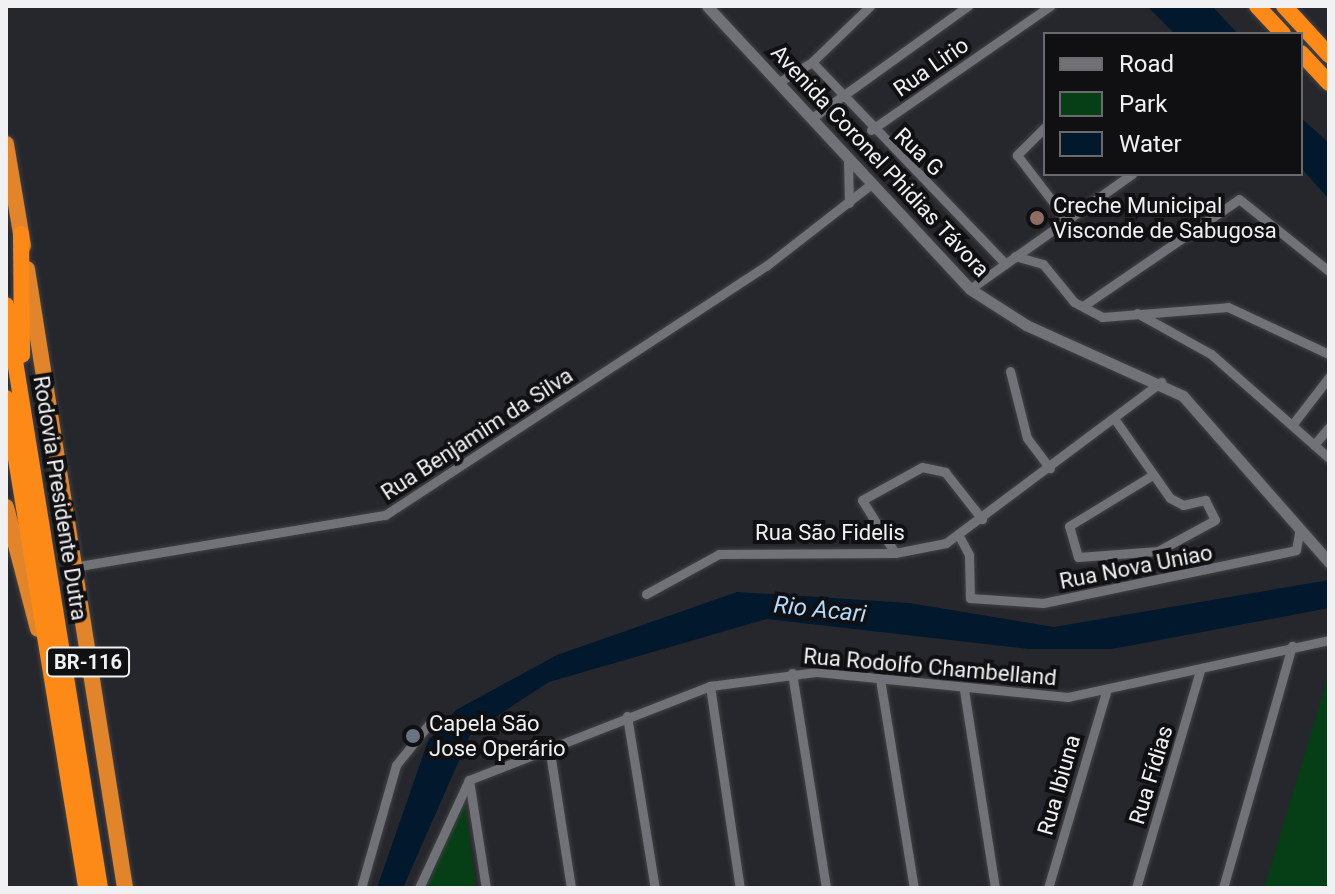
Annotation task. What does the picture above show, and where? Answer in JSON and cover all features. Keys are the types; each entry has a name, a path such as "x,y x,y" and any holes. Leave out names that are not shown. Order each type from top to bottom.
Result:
{"highway":[{"path":"1257,6 1281,32"},
{"path":"1284,6 1329,55"},
{"path":"1303,55 1329,83"},
{"name":"BR-116","path":"6,144 125,888"},
{"path":"21,234 22,405"},
{"name":"Rodovia Presidente Dutra","path":"6,305 100,888"},
{"name":"Rodovia Presidente Dutra","path":"6,398 86,888"},
{"name":"BR-116","path":"6,507 50,671"}],"street":[{"name":"Avenida Coronel Phidias Távora","path":"707,6 870,185 970,289 1026,325 1161,382 1204,416 1326,559"},
{"path":"779,82 812,62 870,6"},
{"path":"812,118 968,6"},
{"name":"Rua Lirio","path":"871,130 1050,6"},
{"name":"Rua G","path":"812,62 871,130 1005,263"},
{"path":"1043,129 1017,155 1066,219"},
{"path":"848,160 849,203"},
{"path":"970,289 1125,176"},
{"name":"Rua Benjamim da Silva","path":"73,567 385,515 766,266 870,185"},
{"path":"1083,306 1239,199 1329,271"},
{"path":"1015,256 1043,264 1083,306 1113,319 1137,313 1228,307 1329,354"},
{"path":"1137,313 1211,354 1329,458"},
{"path":"1010,371 1027,438 1050,468"},
{"path":"1292,425 1329,377"},
{"name":"Rua São Fidelis","path":"646,594 700,560 729,552 895,553 958,534 1116,421 1161,382"},
{"path":"1116,421 1151,476 1176,502 1205,500 1215,520 1158,551 1078,557 1069,526 1151,476"},
{"path":"1314,445 1329,427"},
{"path":"895,553 862,500 922,467 945,472 982,519"},
{"name":"Rua Nova Uniao","path":"958,534 969,555 970,598 1043,603 1122,592 1296,550 1300,528"},
{"name":"Rua Rodolfo Chambelland","path":"469,780 549,746 710,686 792,673 1058,697 1106,692 1292,646 1329,640"},
{"path":"1223,888 1292,646"},
{"name":"Rua Fídias","path":"1136,888 1200,671"},
{"path":"792,673 826,888"},
{"path":"880,679 914,888"},
{"path":"710,686 740,888"},
{"path":"964,690 995,888"},
{"name":"Rua Ibiuna","path":"1048,888 1106,692"},
{"path":"627,716 655,888"},
{"path":"361,888 396,765 429,724"},
{"path":"549,746 571,888"},
{"path":"419,888 469,780"},
{"path":"469,780 486,888"}],"green space":[{"path":"1329,673 1329,888 1264,888"},
{"path":"452,802 465,803 476,888 422,888"}],"water":[{"path":"1147,6 1212,6 1236,32 1173,32"},
{"path":"1303,120 1329,143 1329,199 1303,170"},
{"name":"Rio Acari","path":"1329,580 1329,608 1112,649 1029,649 767,619 549,682 471,733 403,888 377,888 428,741 456,710 557,655 737,592 909,603 1054,627"}],"place":[{"name":"Creche Municipal Visconde de Sabugosa","path":"1037,218"},
{"name":"Capela São Jose Operário","path":"413,736"}]}
